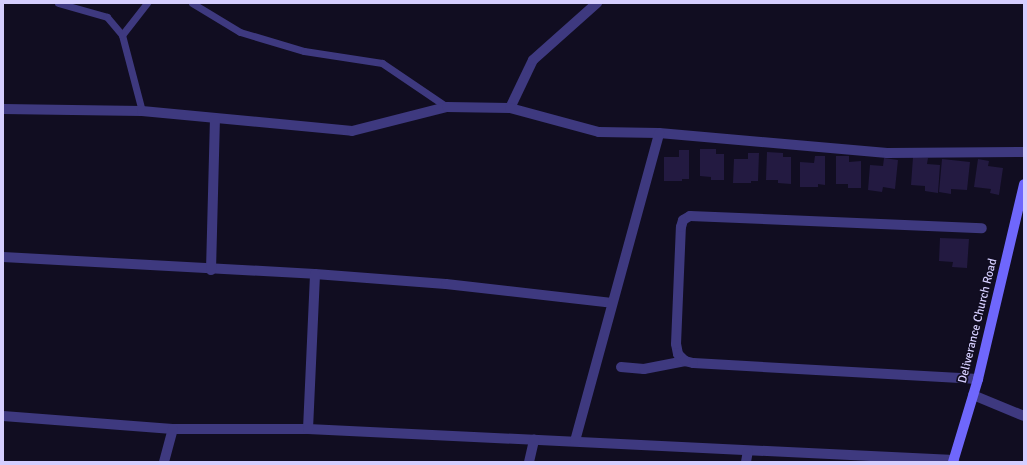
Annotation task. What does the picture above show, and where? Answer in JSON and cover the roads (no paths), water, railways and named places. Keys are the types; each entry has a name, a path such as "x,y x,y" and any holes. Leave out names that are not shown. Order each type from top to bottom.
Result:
{"street":[{"path":"510,108 533,60 597,3"},
{"path":"3,109 142,111 352,131 447,107 510,108 599,132 659,133 887,152 1024,152"},
{"path":"211,270 215,119"},
{"path":"575,442 659,133"},
{"name":"Deliverance Church Road","path":"954,461 978,379 1021,213 1024,184"},
{"path":"685,361 678,354 676,344 681,227 683,220 690,216 982,228"},
{"path":"3,257 211,270 315,274 446,284 612,303"},
{"path":"308,429 315,274"},
{"path":"620,367 644,369 685,361 693,363 978,379"},
{"path":"973,395 1024,416"},
{"path":"3,416 173,429 308,429 954,461"},
{"path":"164,462 173,429"},
{"path":"529,462 534,440"},
{"path":"746,462 748,451"}],"lane":[{"path":"58,3 107,17 122,35 142,111"},
{"path":"122,35 147,3"},
{"path":"192,3 240,32 304,51 382,63 447,107"}]}
